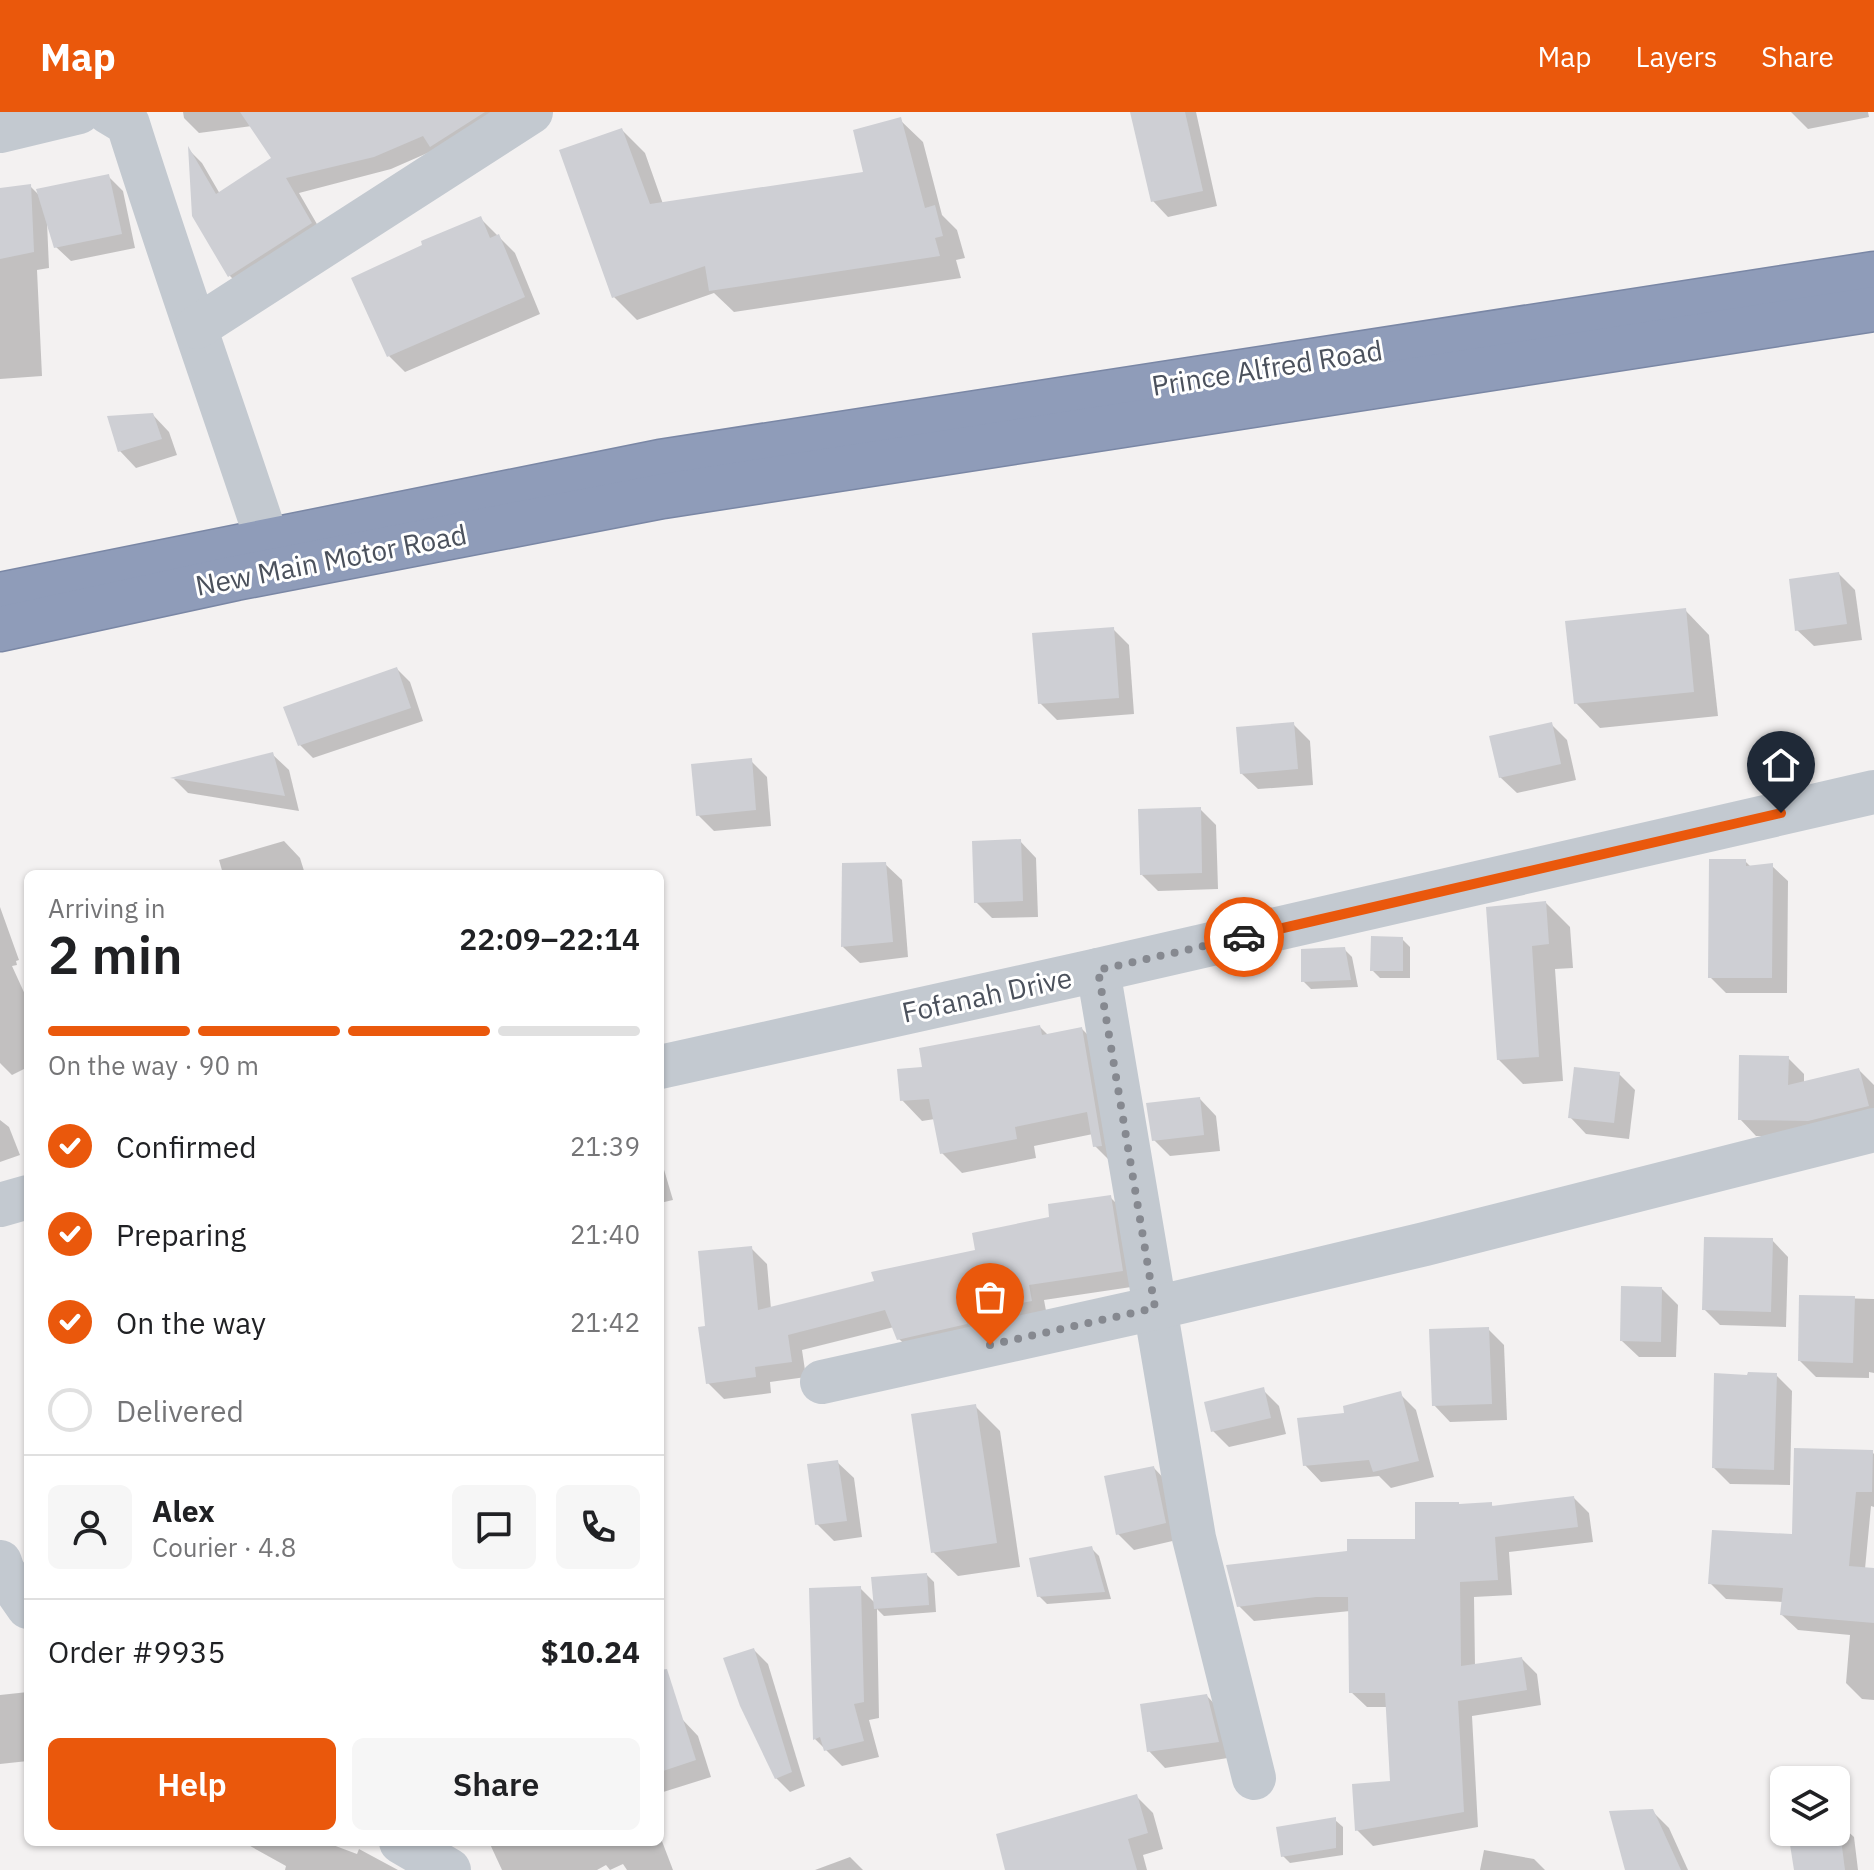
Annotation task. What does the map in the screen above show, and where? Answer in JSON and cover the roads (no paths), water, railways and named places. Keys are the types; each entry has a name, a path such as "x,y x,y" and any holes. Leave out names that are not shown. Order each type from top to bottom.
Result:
{"highway":[{"name":"Prince Alfred Road","path":"662,479 1874,274"},
{"name":"Prince Alfred Road","path":"662,479 1874,309"},
{"name":"New Main Motor Road","path":"0,595 267,540 662,479"},
{"name":"New Main Motor Road","path":"0,629 236,578 662,479"}],"street":[{"path":"0,131 79,112"},
{"path":"108,112 128,124 174,272 197,327 267,540"},
{"path":"197,327 531,112"},
{"name":"Fofanah Drive","path":"664,1066 1874,792"},
{"path":"1098,970 1174,1405 1194,1538 1254,1778"},
{"path":"822,1382 1425,1244 1874,1130"},
{"path":"0,1205 24,1198"},
{"path":"0,1562 24,1601"},
{"path":"408,1846 449,1870"}]}
